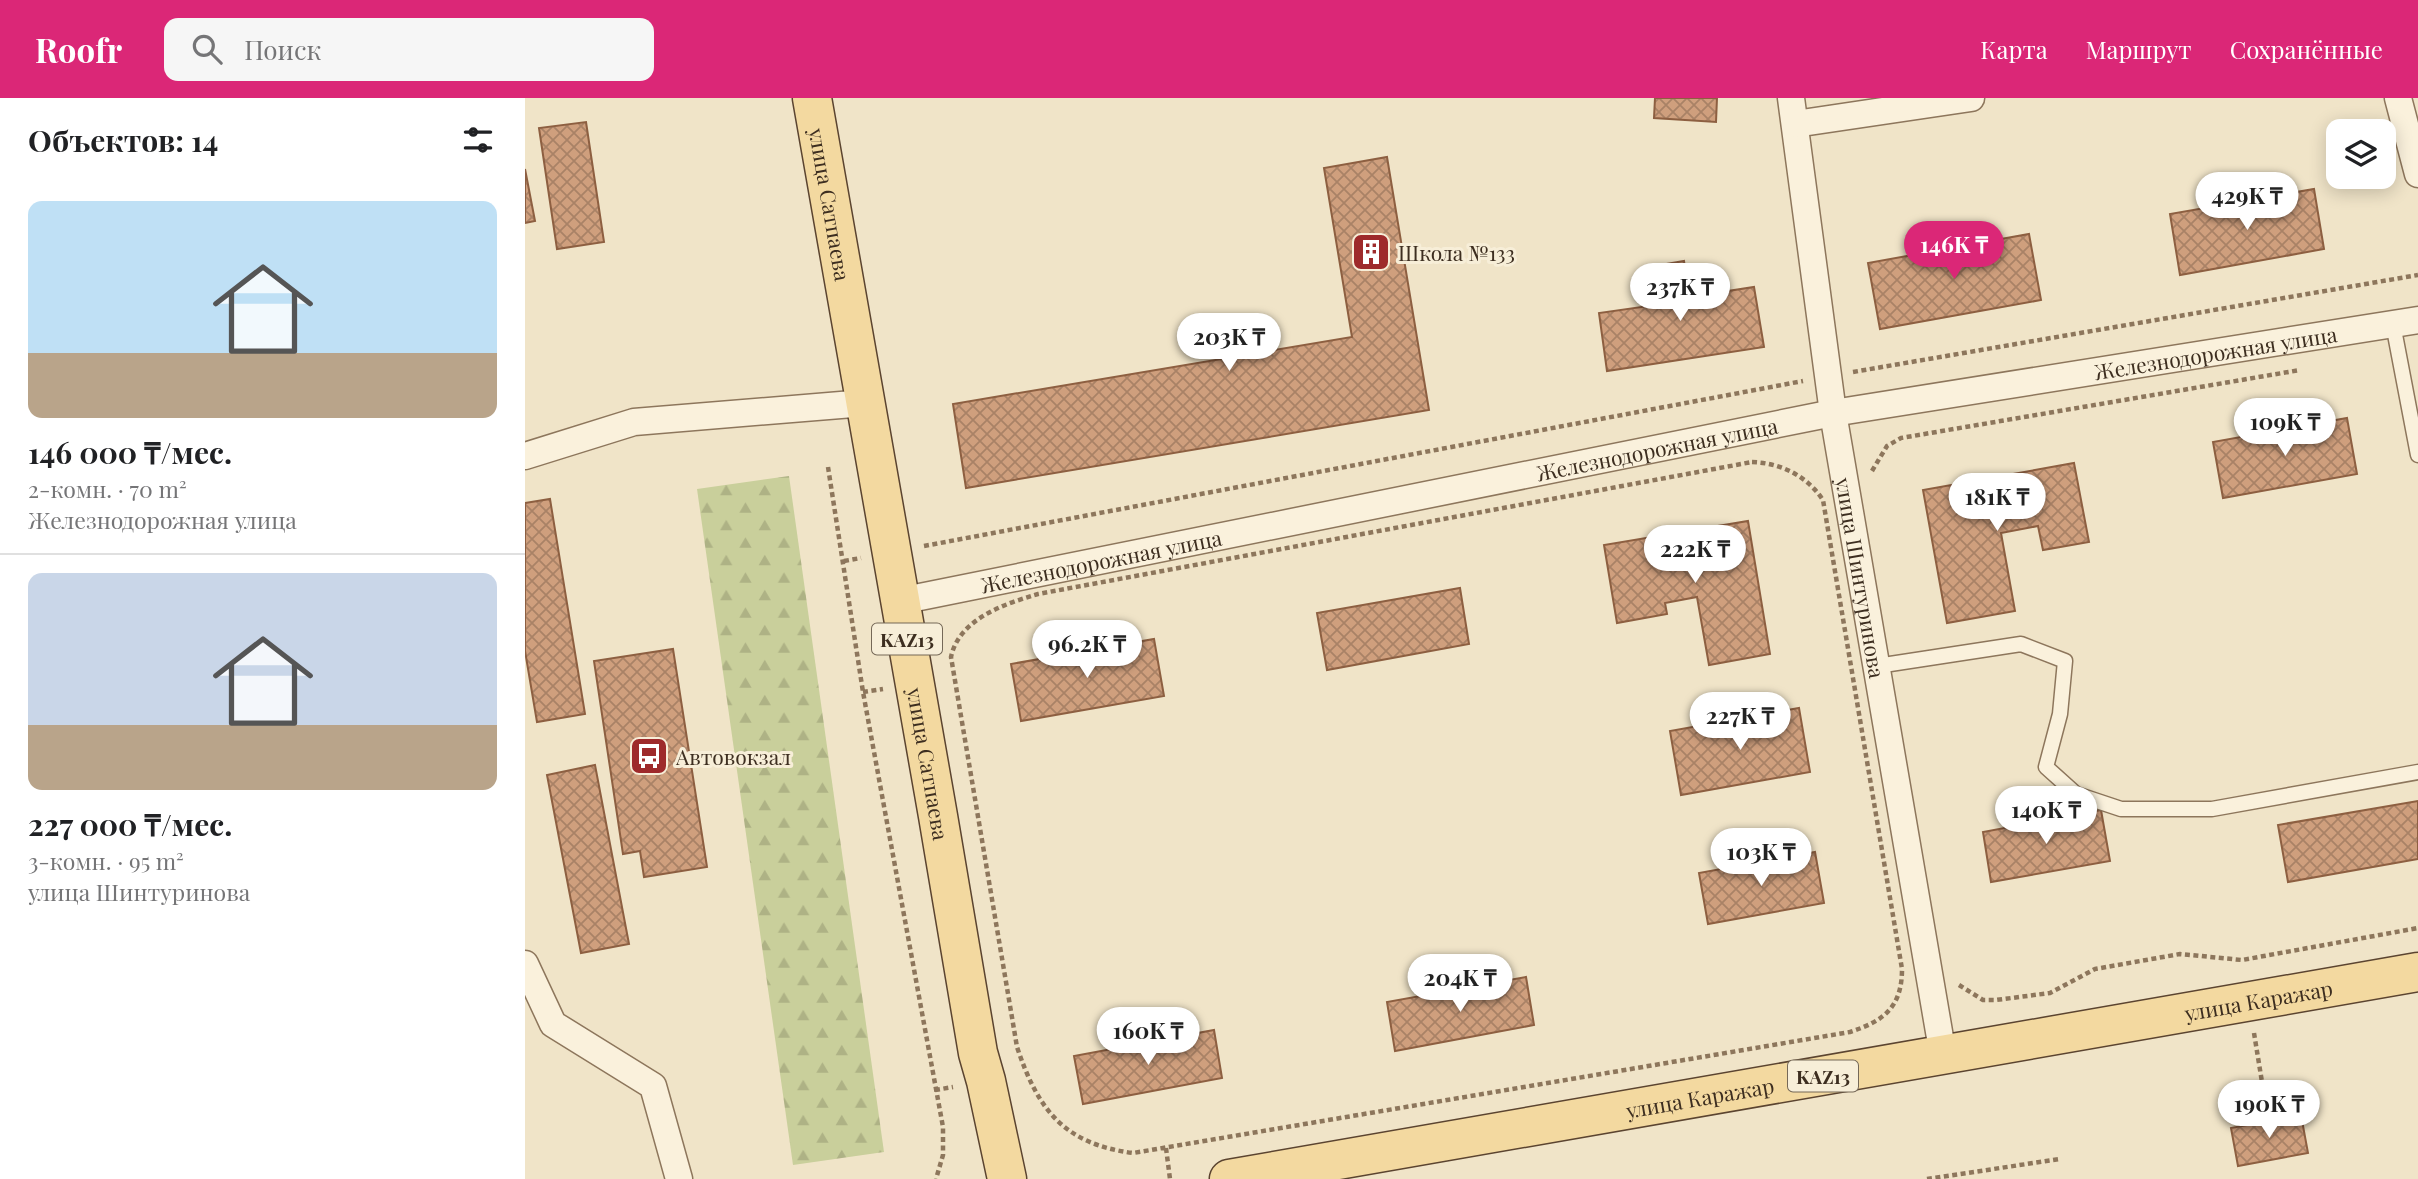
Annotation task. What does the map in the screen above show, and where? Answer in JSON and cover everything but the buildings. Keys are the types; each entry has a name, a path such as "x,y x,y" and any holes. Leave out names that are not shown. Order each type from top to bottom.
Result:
{"main road":[{"name":"улица Сатпаева","path":"812,98 978,1053 1007,1179"},
{"name":"улица Каражар","path":"1229,1179 2418,972"}],"street":[{"path":"1793,111 1971,98"},
{"path":"2398,98 2418,174"},
{"name":"улица Шинтуринова","path":"1793,111 1833,413 1944,1055"},
{"name":"Железнодорожная улица","path":"900,601 1833,413 2405,322"},
{"path":"525,456 633,422 865,403"},
{"path":"525,964 553,1024 653,1086 679,1179"}],"lane":[{"path":"2405,322 2418,456"},
{"path":"1877,666 2021,644 2065,661 2060,714 2046,767 2076,794 2121,809 2212,808 2418,772"}],"path":[{"path":"844,561 1829,376 2418,275"},
{"path":"1752,462 1769,463 1782,468 1815,488 1823,500 1902,969 1902,985 1885,1015 1874,1025 1850,1032 1166,1148 1133,1153 1109,1150 1088,1142 1052,1115 1038,1098 1026,1074 1017,1047 953,677 951,657 954,643 967,627 1014,601 1038,594 1752,462"},
{"path":"828,467 863,692 943,1127 943,1156 936,1179"},
{"path":"1166,1148 1170,1179"},
{"path":"1927,1179 2060,1158"}],"green space":[{"path":"789,476 884,1152 793,1165 697,489"}],"place":[{"name":"Школа №133","path":"1371,252"},
{"name":"Автовокзал","path":"649,756"}]}
